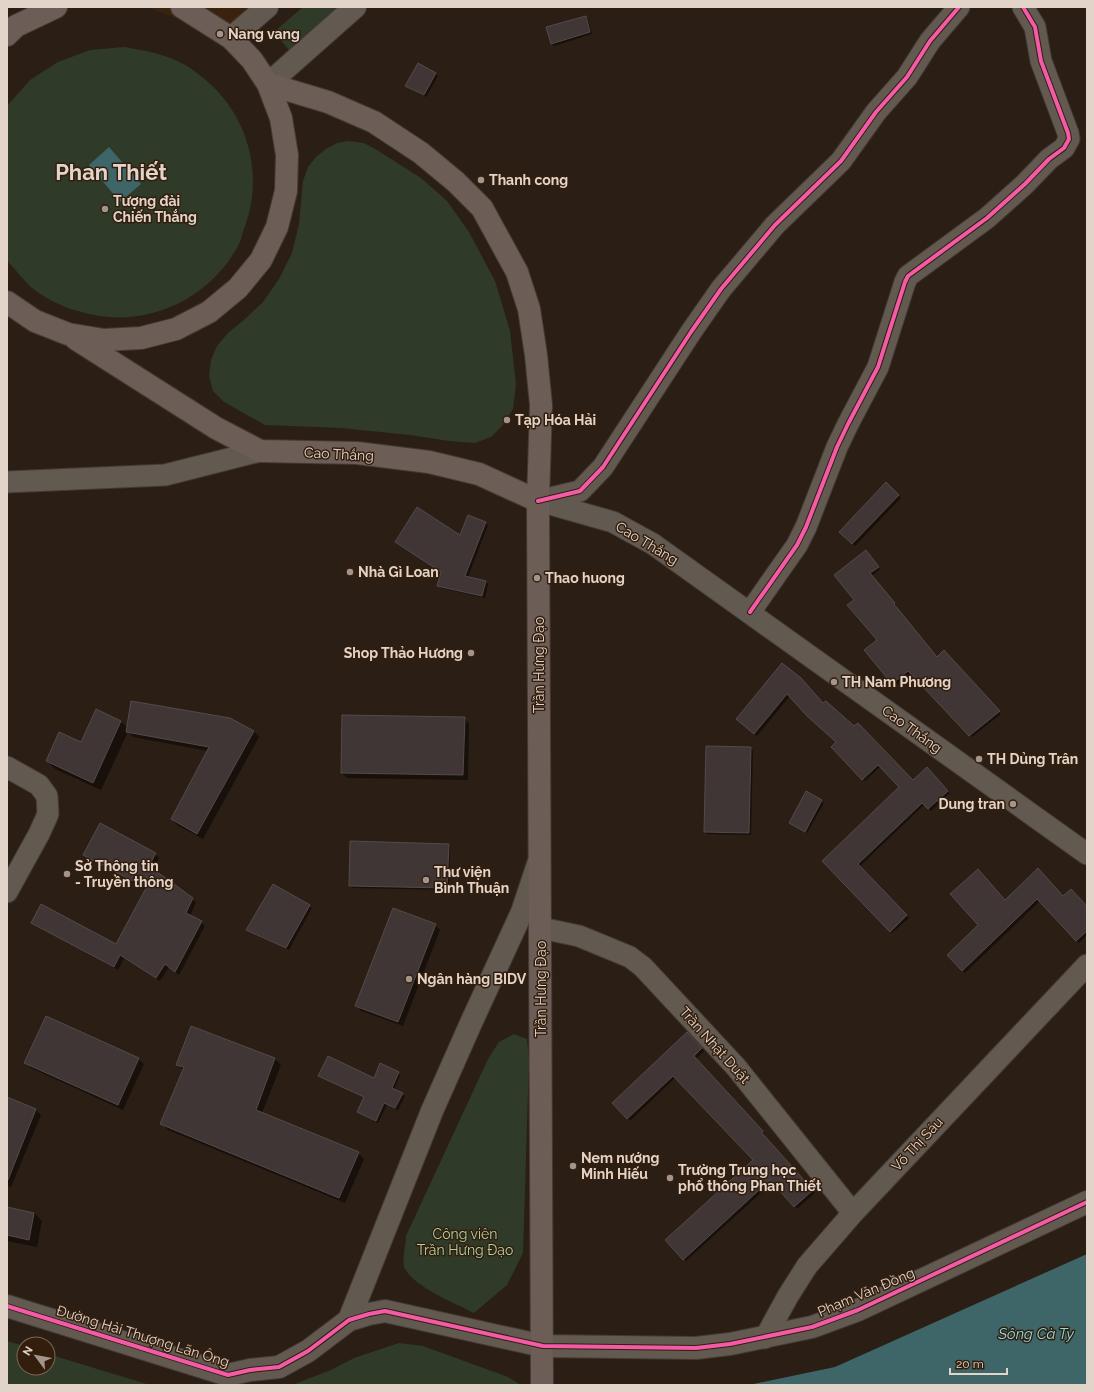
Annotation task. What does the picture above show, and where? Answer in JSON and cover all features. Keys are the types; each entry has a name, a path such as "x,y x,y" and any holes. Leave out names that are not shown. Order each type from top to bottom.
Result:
{"main road":[{"path":"7,35 16,26 56,7"},
{"path":"68,334 104,340 141,338 176,329 209,312 238,288 261,260 277,227 286,191 288,154 281,118 268,84 252,60 231,38 182,7"},
{"name":"Trần Hưng Đạo","path":"268,84 328,102 374,122 420,152 456,182 482,208 517,272 529,309 536,355 540,405 538,501 542,1385"},
{"path":"7,302 36,321 68,334 216,428 260,451"},
{"name":"Cao Thắng","path":"260,451 357,453 429,462 479,474 538,501"}],"street":[{"path":"231,38 267,7"},
{"path":"268,84 355,7"},
{"path":"538,501 580,491 603,467 683,344 721,290 775,225 841,160 876,112 908,77 930,41 959,7"},
{"path":"750,612 797,545 806,527 842,436 878,368 908,276 987,218 1025,184 1049,159 1067,144 1069,139 1068,133 1042,61 1035,27 1023,7"},
{"name":"Cao Thắng","path":"7,482 165,475 260,451"},
{"name":"Cao Thắng","path":"538,501 613,522 653,544 1087,854"},
{"path":"7,767 39,785 47,796 48,814 39,834 7,892"},
{"path":"349,1320 432,1111 522,912 540,855"},
{"name":"Trần Nhật Duật","path":"540,928 579,936 630,957 643,967 736,1067 853,1213"},
{"name":"Võ Thị Sáu","path":"765,1338 788,1296 807,1266 853,1213 1087,965"},
{"name":"Phạm Văn Đồng","path":"543,1346 696,1348 765,1338 812,1327 858,1310 1087,1202"},
{"name":"Đường Hải Thượng Lãn Ông","path":"7,1306 225,1380 250,1370 279,1367 308,1351 349,1320 385,1311 543,1346"}],"shaded area":[{"path":"147,7 251,7 219,35"}],"green space":[{"path":"303,7 348,7 293,55 274,32"},
{"path":"124,47 156,54 179,62 189,67 202,77 218,92 231,108 241,126 248,146 252,166 253,187 250,208 241,240 225,266 209,283 190,297 170,307 148,314 125,317 101,316 78,311 53,302 32,288 7,259 8,105 30,80 58,62 90,50"},
{"path":"348,141 364,143 377,150 421,178 447,201 469,232 495,281 510,331 516,384 513,409 502,426 491,437 475,443 341,428 265,425 224,402 213,391 209,376 211,360 217,346 228,333 263,302 279,279 292,253 299,224 303,181 308,167 316,157 326,149 337,143"},
{"name":"Công viên Trần Hưng Đạo","path":"514,1034 527,1039 529,1060 523,1253 507,1285 474,1313 425,1288 409,1274 404,1267 406,1236 488,1059 499,1042"},
{"path":"7,1341 16,1344 16,1376 56,1376 56,1356 150,1385 7,1385"},
{"path":"399,1343 423,1346 508,1377 521,1385 292,1385 331,1370 354,1358"}],"water":[{"path":"109,147 141,184 120,202 89,165"},
{"name":"Sông Cà Ty","path":"1087,1254 1087,1385 749,1385 835,1367"}],"building":[{"path":"586,16 590,32 551,44 546,27"},
{"path":"418,63 436,73 424,95 405,86"},
{"path":"886,482 899,495 852,544 839,532"},
{"path":"417,507 460,535 468,515 486,522 465,576 486,581 482,596 437,586 441,572 395,542"},
{"path":"866,550 879,567 870,573 937,657 944,650 1000,711 969,736 908,671 892,684 864,650 877,640 847,605 854,600 834,575"},
{"path":"782,663 801,678 823,703 826,701 854,726 858,723 913,780 927,767 948,791 928,809 922,803 858,864 907,915 890,932 822,861 899,787 878,765 862,780 831,747 836,742 807,716 787,694 754,734 736,719"},
{"path":"131,701 230,718 254,731 197,834 171,819 209,747 126,732"},
{"path":"96,709 121,721 93,783 46,761 59,732 81,742"},
{"path":"342,715 465,717 463,775 341,773"},
{"path":"706,746 751,747 749,833 704,832"},
{"path":"806,791 822,800 805,832 789,823"},
{"path":"100,823 156,853 149,866 193,898 186,913 202,921 175,972 165,964 156,978 120,955 114,967 31,923 41,904 116,944 146,888 83,855"},
{"path":"350,841 449,844 447,888 349,886"},
{"path":"1038,868 1063,896 1071,889 1087,906 1087,931 1076,941 1037,899 962,971 947,955 978,925 950,894 978,869 1005,900"},
{"path":"273,884 310,905 286,948 246,930"},
{"path":"393,908 436,924 398,1022 355,1006"},
{"path":"46,1016 139,1058 118,1105 24,1063"},
{"path":"191,1026 275,1058 256,1110 359,1152 339,1198 160,1124 184,1067 176,1065"},
{"path":"687,1032 702,1048 694,1056 763,1131 762,1133 813,1190 794,1207 770,1180 683,1260 665,1240 753,1160 673,1076 627,1119 612,1103"},
{"path":"328,1056 374,1078 380,1063 399,1072 392,1088 403,1093 395,1108 384,1103 376,1121 357,1112 364,1097 318,1076"},
{"path":"7,1097 36,1109 8,1180 7,1180"},
{"path":"7,1207 34,1213 29,1240 7,1235"}],"cycle path":[{"path":"538,501 580,491 603,467 691,332 721,289 775,225 841,161 876,112 907,77 930,41 959,7"},
{"path":"750,612 797,545 806,527 837,447 878,367 908,276 987,218 1025,184 1049,159 1064,148 1069,139 1041,61 1035,27 1023,7"},
{"path":"7,1306 228,1375 250,1370 279,1367 308,1351 349,1320 385,1311 543,1346 696,1348 730,1344 812,1327 858,1310 1087,1202"}],"place":[{"name":"Nang vang","path":"220,34"},
{"name":"Thanh cong","path":"481,180"},
{"name":"Tượng đài Chiến Thắng","path":"105,209"},
{"name":"Tạp Hóa Hải","path":"507,420"},
{"name":"Nhà Gì Loan","path":"350,572"},
{"name":"Thao huong","path":"537,578"},
{"name":"Shop Thảo Hương","path":"471,653"},
{"name":"TH Nam Phương","path":"834,682"},
{"name":"TH Dủng Trân","path":"979,759"},
{"name":"Dung tran","path":"1013,804"},
{"name":"Sở Thông tin - Truyền thông","path":"67,874"},
{"name":"Thư viện Bình Thuận","path":"426,880"},
{"name":"Ngân hàng BIDV","path":"409,979"},
{"name":"Nem nướng Minh Hiếu","path":"573,1166"},
{"name":"Trường Trung học phổ thông Phan Thiết","path":"670,1178"}],"district":[{"name":"Phan Thiết","path":"111,172"}]}
